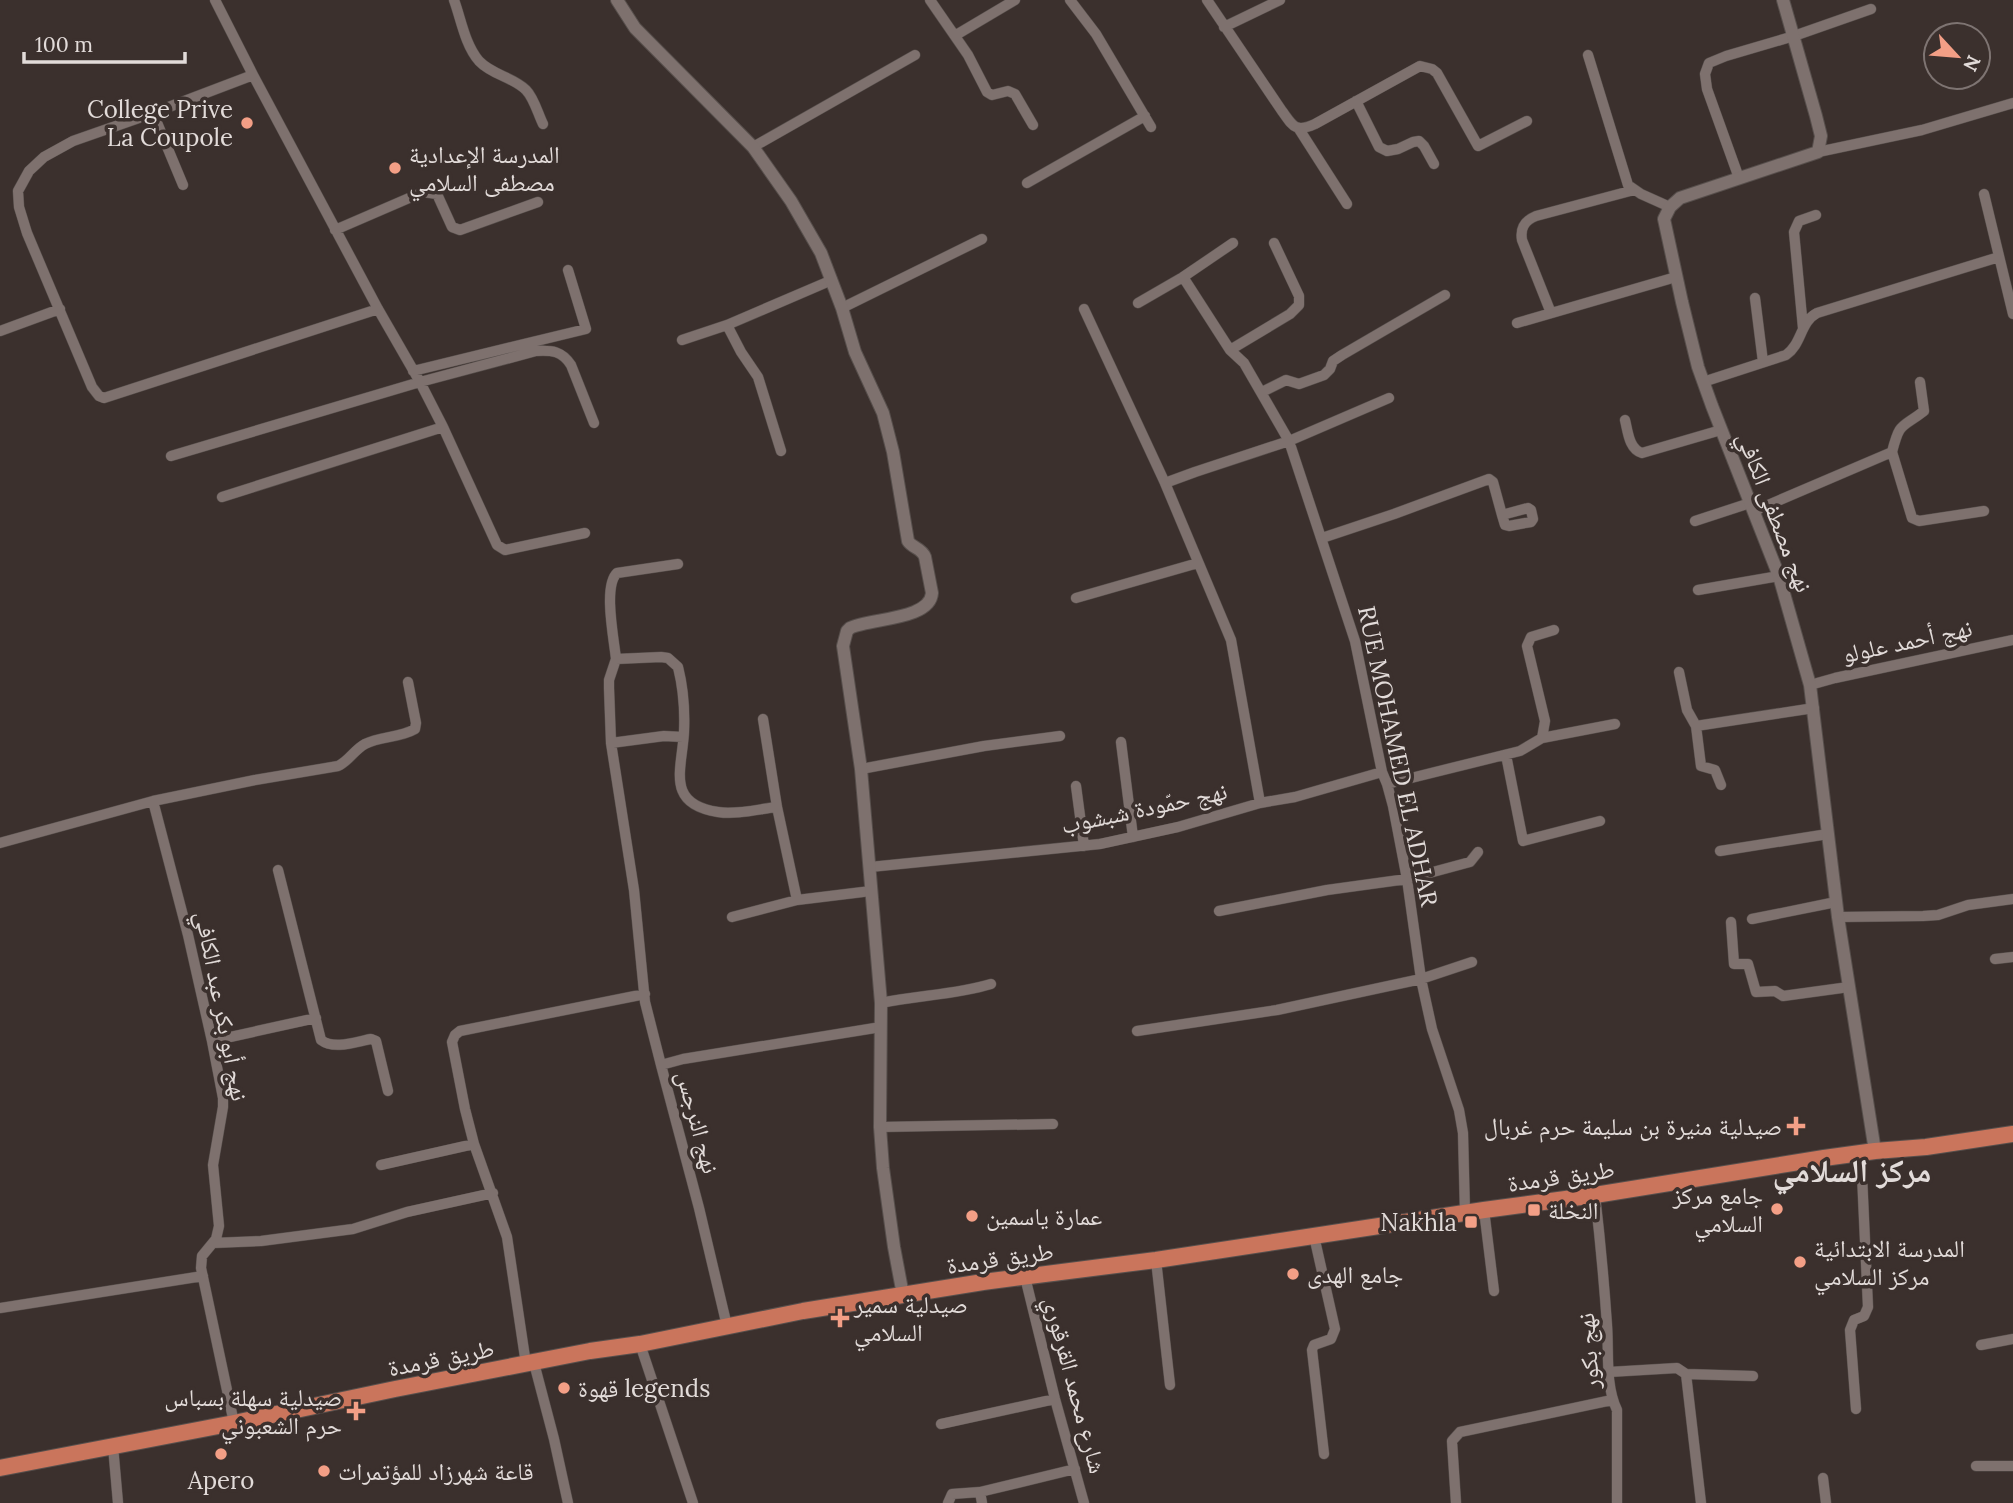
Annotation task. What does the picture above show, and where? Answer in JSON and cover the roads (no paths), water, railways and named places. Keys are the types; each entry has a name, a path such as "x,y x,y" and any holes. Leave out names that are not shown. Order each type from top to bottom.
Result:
{"main road":[{"name":"طريق قرمدة","path":"0,1468 803,1311 1595,1195 1868,1152 1926,1147 2013,1134"}],"street":[{"path":"215,0 335,230 420,382 497,545 505,550 585,533"},
{"path":"454,0 470,45 480,61 527,90 543,124"},
{"path":"617,0 635,28 753,146 791,201 821,253 855,352 883,413 893,452 908,541 924,553 932,593 928,604 919,611 856,625 847,631 843,655 861,769 881,1003 880,1127 883,1168 903,1295"},
{"path":"930,0 956,35 987,92 994,95 1013,92 1033,125"},
{"path":"956,35 1015,0"},
{"path":"1070,0 1096,34 1151,127"},
{"path":"1207,0 1282,111 1293,126 1299,129 1347,204"},
{"path":"1224,27 1280,0"},
{"path":"1783,0 1821,136 1818,152"},
{"path":"1739,178 1707,89 1705,74 1709,63 1871,9"},
{"path":"753,146 915,55"},
{"path":"1588,55 1625,179 1634,190 1670,206 1680,198 1818,152 1922,130 2013,103"},
{"path":"1299,129 1314,124 1420,66 1437,73 1478,145 1527,121"},
{"path":"253,75 73,141 44,157 29,171 18,191 19,207 27,233 92,387 104,398 378,309"},
{"path":"1356,101 1379,147 1387,151 1419,141 1434,164"},
{"path":"153,113 183,185"},
{"path":"1027,183 1144,116"},
{"path":"1551,313 1521,240 1525,222 1535,216 1634,190"},
{"path":"335,230 423,192 437,194 452,227 460,230 538,202"},
{"path":"1984,194 2013,314"},
{"name":"نهج مصطفى الكافي","path":"1670,206 1664,219 1703,382 1779,576 1810,685 1868,1152"},
{"path":"1803,329 1794,232 1799,221 1816,215"},
{"path":"842,308 982,239"},
{"path":"1138,303 1233,243"},
{"path":"1230,350 1290,314 1299,304 1299,296 1275,243"},
{"path":"1703,382 1786,355 1792,351 1806,321 1817,313 1999,257"},
{"path":"413,371 586,328 568,270"},
{"name":"RUE MOHAMED EL ADHAR","path":"1183,277 1230,350 1244,363 1289,441 1355,641 1407,879 1421,979 1432,1029 1458,1110 1464,1152 1465,1213"},
{"path":"1517,323 1676,277"},
{"path":"682,340 727,325 832,280"},
{"path":"1262,392 1286,380 1299,384 1324,374 1333,361 1342,355 1445,295"},
{"path":"1755,298 1763,362"},
{"path":"0,331 60,309"},
{"path":"1084,309 1165,483 1231,640 1260,803"},
{"path":"727,325 758,377 781,451"},
{"path":"171,456 420,382 536,351 550,350 566,356 594,423"},
{"path":"1920,382 1924,411 1901,426 1892,453 1912,518 1919,522 1984,511"},
{"path":"1165,483 1289,441 1389,398"},
{"path":"1625,419 1633,447 1642,453 1721,430"},
{"path":"222,497 443,427"},
{"path":"1695,521 1752,507 1892,453"},
{"path":"1322,538 1488,479 1493,482 1502,515"},
{"path":"1076,598 1198,563"},
{"path":"661,1065 648,1016 634,890 611,743 609,680 616,659 610,587 613,577 618,573 678,564"},
{"path":"1698,590 1779,576"},
{"path":"1542,738 1545,721 1527,646 1531,637 1554,630"},
{"name":"نهج أحمد علولو","path":"1810,685 2013,640"},
{"path":"616,659 661,657 676,664 681,676 683,737 678,773 680,785 687,798 719,812 778,807"},
{"path":"1679,673 1687,710 1696,726 1701,766 1715,770 1721,786"},
{"path":"0,843 153,801 338,766 366,744 415,729 408,682"},
{"path":"1696,726 1814,708"},
{"path":"763,719 797,900"},
{"path":"1387,784 1520,751 1542,738 1615,724"},
{"path":"611,743 664,736 683,737"},
{"path":"861,769 984,746 1060,736"},
{"path":"1121,741 1133,837"},
{"path":"1506,755 1523,842 1600,821"},
{"name":"نهج حمّودة شبشوب","path":"870,867 1084,846 1133,837 1382,772"},
{"path":"1076,786 1084,846"},
{"name":"نهج أبو بكر عبد الكافي","path":"153,801 188,934 212,1041 223,1107 213,1165 219,1226 213,1243 202,1256 201,1268 234,1423"},
{"path":"1720,851 1828,834"},
{"path":"1219,911 1326,890 1407,879 1470,862 1478,852"},
{"path":"278,870 321,1040 329,1045 371,1039 376,1041 388,1091"},
{"path":"732,917 797,900 872,891"},
{"path":"1838,917 1938,915 1968,905 2013,899"},
{"path":"1752,919 1836,902"},
{"path":"1731,922 1734,964 1748,964 1756,992 1775,991 1783,996 1849,987"},
{"path":"1995,959 2013,957"},
{"path":"1137,1031 1277,1010 1421,979 1472,962"},
{"path":"881,1003 968,991 992,984"},
{"path":"568,1503 555,1439 530,1364 507,1237 474,1144 452,1042 460,1031 645,994"},
{"path":"212,1041 316,1018"},
{"name":"نهج النرجس","path":"727,1326 661,1065 683,1059 881,1027"},
{"path":"880,1127 1053,1124"},
{"path":"381,1165 474,1144"},
{"path":"1856,1409 1850,1330 1854,1320 1864,1316 1868,1307 1868,1152"},
{"path":"213,1243 261,1241 353,1229 407,1212 493,1194"},
{"name":"نهج بكور","path":"1595,1195 1602,1253 1609,1372 1612,1400 1617,1410 1617,1503"},
{"path":"1484,1210 1494,1291"},
{"path":"1314,1236 1335,1329 1331,1339 1314,1346 1312,1350 1324,1454"},
{"path":"1156,1260 1170,1385"},
{"path":"0,1308 203,1276"},
{"name":"شارع محمد القرقوري","path":"1025,1277 1084,1503"},
{"path":"1981,1345 2013,1339"},
{"path":"640,1344 693,1503"},
{"path":"1609,1372 1677,1368 1686,1374 1753,1376"},
{"path":"1686,1374 1701,1503"},
{"path":"941,1424 1055,1399"},
{"path":"1456,1503 1452,1441 1460,1432 1612,1400"},
{"path":"113,1446 118,1503"},
{"path":"1976,1466 2013,1466"},
{"path":"948,1503 952,1494 980,1492 1074,1469"},
{"path":"1824,1478 1826,1503"},
{"path":"980,1492 982,1503"}],"place":[{"name":"College Prive La Coupole","path":"247,123"},
{"name":"المدرسة الإعدادية مصطفى السلامي","path":"395,168"},
{"name":"صيدلية منيرة بن سليمة حرم غربال","path":"1796,1126"},
{"name":"جامع مركز السلامي","path":"1777,1209"},
{"name":"النخلة","path":"1534,1210"},
{"name":"عمارة ياسمين","path":"972,1216"},
{"name":"Nakhla","path":"1471,1222"},
{"name":"المدرسة الابتدائية مركز السلامي","path":"1800,1262"},
{"name":"جامع الهدى","path":"1293,1274"},
{"name":"صيدلية سمير السلامي","path":"840,1318"},
{"name":"قهوة legends","path":"564,1388"},
{"name":"صيدلية سهلة بسباس حرم الشعبوني","path":"356,1411"},
{"name":"Apero","path":"221,1454"},
{"name":"قاعة شهرزاد للمؤتمرات","path":"324,1471"}],"district":[{"name":"مركز السلامي","path":"1852,1170"}]}
